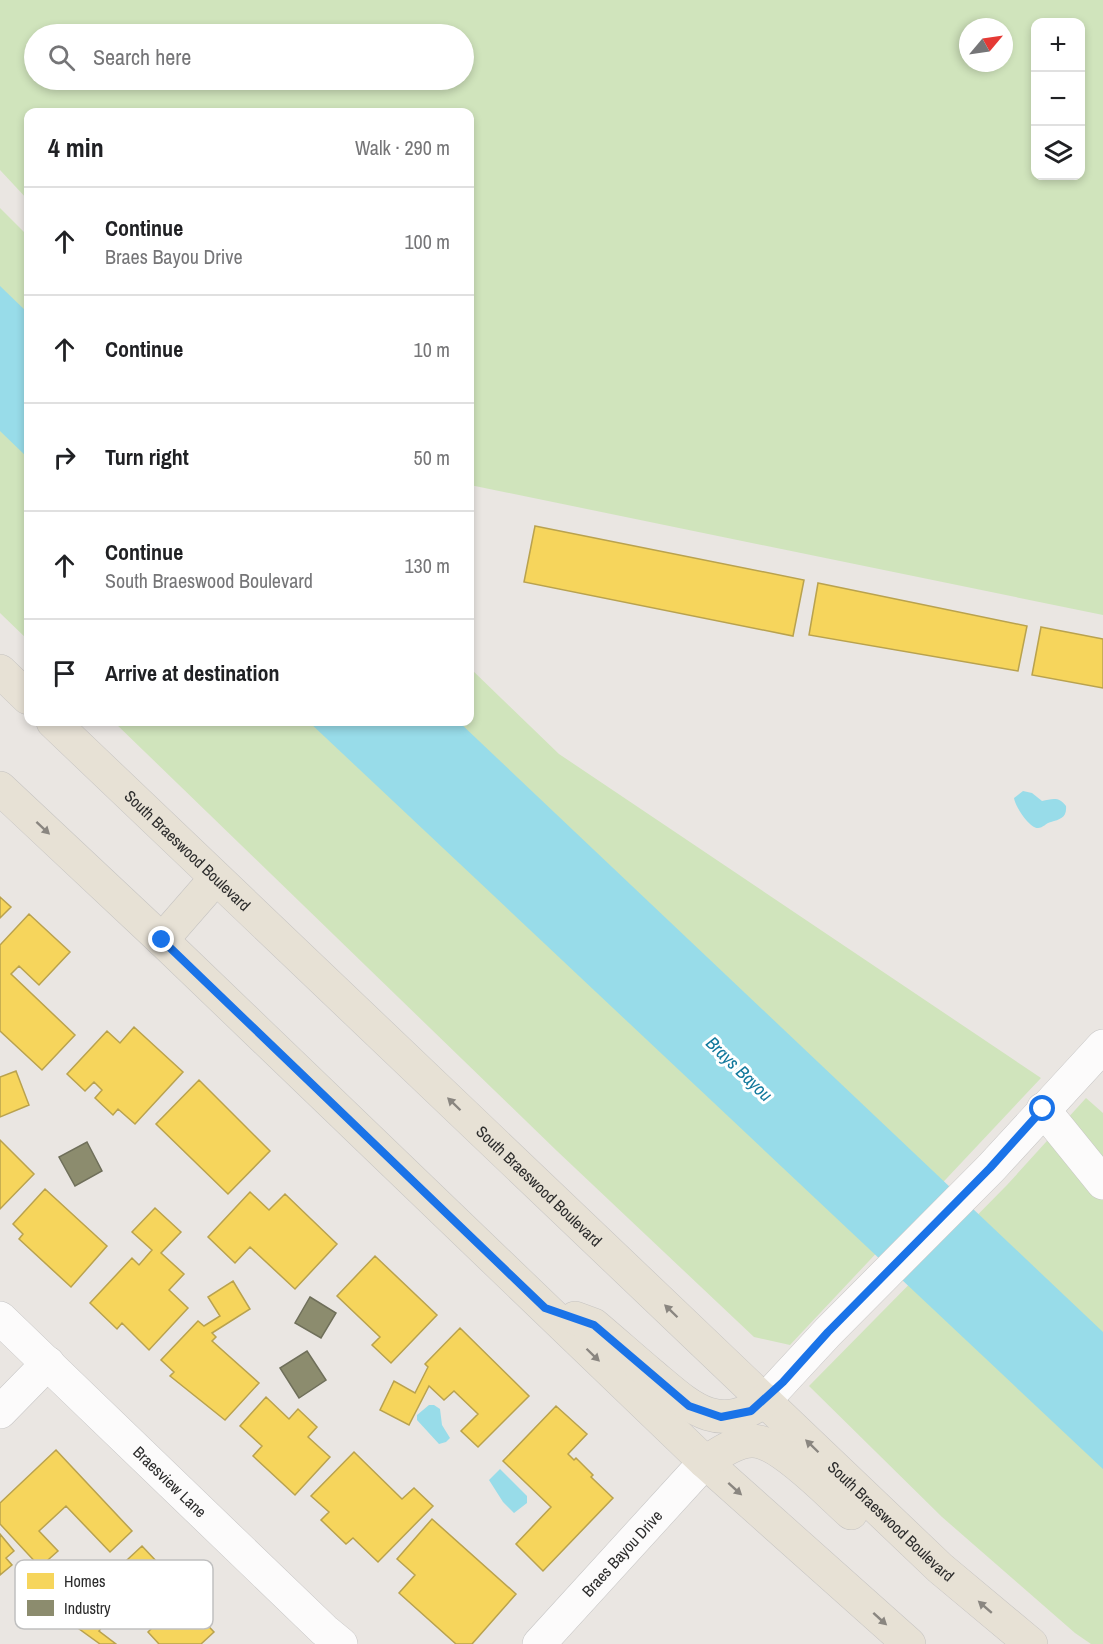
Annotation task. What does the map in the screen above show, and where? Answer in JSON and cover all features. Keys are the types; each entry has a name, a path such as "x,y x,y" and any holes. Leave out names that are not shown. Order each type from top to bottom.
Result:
{"main road":[{"path":"0,671 24,694"},
{"name":"South Braeswood Boulevard","path":"57,726 940,1568 1031,1644"},
{"path":"0,788 162,940 705,1462 909,1644"},
{"path":"162,940 216,878"},
{"path":"545,1308 594,1325 689,1406 721,1417 751,1411 765,1400"},
{"path":"705,1462 739,1444 752,1441 766,1443 786,1455 853,1515 886,1516"}],"street":[{"path":"765,1400 828,1332 990,1168 1103,1046"},
{"path":"1043,1109 1103,1183"},
{"name":"Braesview Lane","path":"0,1318 325,1639"},
{"path":"0,1412 48,1363"},
{"name":"Braes Bayou Drive","path":"551,1640 705,1462"}],"green space":[{"path":"0,0 1103,0 1103,615 474,486 474,108 24,108 24,196 0,170"},
{"path":"0,208 24,232 24,636 0,613"},
{"path":"474,672 559,754 1041,1078 790,1345 754,1337 557,1151 118,726 474,726"},
{"path":"1086,1098 1103,1113 1103,1644 1091,1644 1075,1633 942,1517 809,1386 1007,1185"}],"water":[{"path":"0,286 24,309 24,454 0,431"},
{"name":"Brays Bayou","path":"313,726 463,726 1103,1332 1103,1469"},
{"path":"1023,791 1032,793 1042,801 1055,799 1061,801 1066,806 1064,816 1041,827 1034,827 1023,816 1015,802 1014,798"},
{"path":"429,1405 440,1409 442,1425 450,1438 446,1442 439,1444 417,1420 417,1415"},
{"path":"500,1469 527,1496 527,1503 514,1513 503,1502 489,1480"}],"building: Homes":[{"path":"535,526 804,580 793,636 524,582"},
{"path":"818,583 1027,626 1018,671 809,635"},
{"path":"1041,627 1103,639 1103,688 1032,675"},
{"path":"0,897 11,907 0,918"},
{"path":"29,914 70,952 39,985 19,966 11,974 75,1035 42,1070 0,1031 0,945"},
{"path":"134,1027 183,1072 135,1124 118,1109 113,1115 95,1098 102,1090 94,1082 85,1091 67,1074 107,1031 120,1043"},
{"path":"16,1071 29,1105 0,1117 0,1077"},
{"path":"199,1080 270,1151 228,1194 156,1124"},
{"path":"0,1140 34,1174 0,1209"},
{"path":"45,1189 107,1246 71,1287 19,1239 23,1234 13,1224"},
{"path":"250,1192 269,1210 285,1194 337,1244 295,1289 250,1247 235,1263 208,1237"},
{"path":"155,1208 181,1232 161,1253 184,1274 169,1290 188,1308 149,1350 122,1323 117,1329 90,1303 132,1258 139,1265 152,1250 132,1232"},
{"path":"375,1256 437,1315 391,1363 372,1345 380,1337 337,1296"},
{"path":"233,1281 250,1309 212,1333 216,1337 212,1341 259,1383 225,1420 170,1376 174,1372 161,1360 198,1321 204,1326 220,1316 208,1297"},
{"path":"460,1328 529,1396 478,1447 461,1431 478,1414 454,1391 444,1400 429,1386 409,1425 380,1410 394,1381 415,1393 428,1367 425,1364"},
{"path":"266,1397 289,1419 298,1409 317,1427 308,1437 330,1457 295,1495 253,1456 262,1446 240,1426"},
{"path":"556,1406 587,1434 568,1454 574,1460 576,1458 593,1475 591,1477 613,1498 543,1571 516,1544 551,1507 503,1461"},
{"path":"56,1450 132,1531 110,1552 66,1506 39,1531 58,1551 48,1560 33,1560 0,1524 0,1503"},
{"path":"354,1452 402,1499 414,1488 433,1506 378,1562 353,1538 346,1544 321,1520 329,1512 311,1496"},
{"path":"432,1519 516,1594 472,1644 456,1644 399,1593 415,1575 397,1559"},
{"path":"0,1534 14,1551 6,1558 12,1565 0,1575"},
{"path":"142,1546 155,1560 127,1560"},
{"path":"79,1629 100,1629 99,1631 116,1644 100,1644"},
{"path":"151,1629 211,1629 214,1632 201,1644 159,1644 148,1632"}],"building: Industry":[{"path":"87,1142 102,1171 75,1186 59,1157"},
{"path":"310,1297 336,1313 321,1338 295,1323"},
{"path":"307,1351 326,1380 299,1398 280,1368"}],"route":[{"path":"162,940 545,1308 594,1325 689,1406 721,1417 751,1411 765,1400 828,1332 990,1168 1043,1109"}]}
